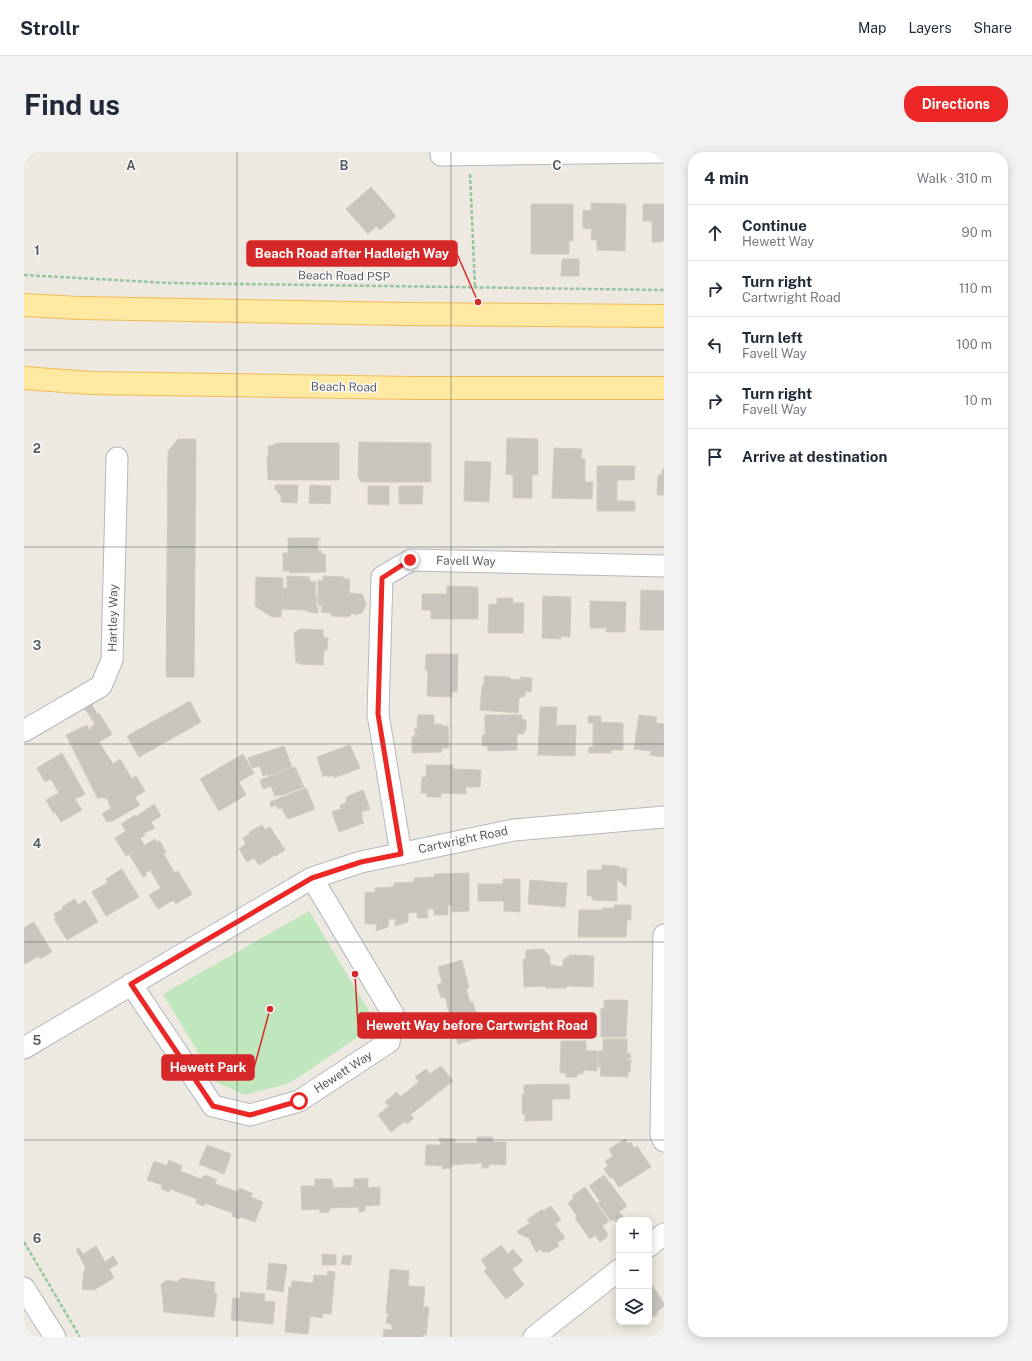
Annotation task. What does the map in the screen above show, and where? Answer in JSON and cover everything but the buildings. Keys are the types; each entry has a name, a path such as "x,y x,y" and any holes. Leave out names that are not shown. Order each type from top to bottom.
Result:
{"main road":[{"path":"24,305 79,308 406,314 664,316"},
{"name":"Beach Road","path":"24,378 90,383 392,388 664,388"}],"street":[{"path":"441,152 441,155 664,152"},
{"name":"Hartley Way","path":"24,731 101,686 112,660 117,458"},
{"name":"Favell Way","path":"401,854 378,714 382,578 410,560 664,566"},
{"name":"Cartwright Road","path":"24,1048 312,878 361,862 514,830 664,817"},
{"name":"Hewett Way","path":"131,984 213,1106 250,1115 299,1101 389,1042 392,1014 312,878"},
{"path":"664,935 661,1127 661,1135 664,1141"},
{"path":"652,1244 664,1234"},
{"path":"534,1337 616,1272"},
{"path":"24,1288 55,1337"}],"path":[{"path":"469,155 475,287"},
{"name":"Beach Road PSP","path":"24,275 169,283 664,290"},
{"path":"24,1242 80,1337"}],"green space":[{"path":"309,911 377,1024 290,1083 245,1095 216,1082 163,994"}],"place":[{"name":"Beach Road after Hadleigh Way","path":"478,302"},
{"name":"Hewett Way before Cartwright Road","path":"355,974"},
{"name":"Hewett Park","path":"270,1009"}],"route":[{"path":"299,1101 250,1115 213,1106 131,984 312,878 361,862 401,854 378,714 382,578 410,560"}]}
